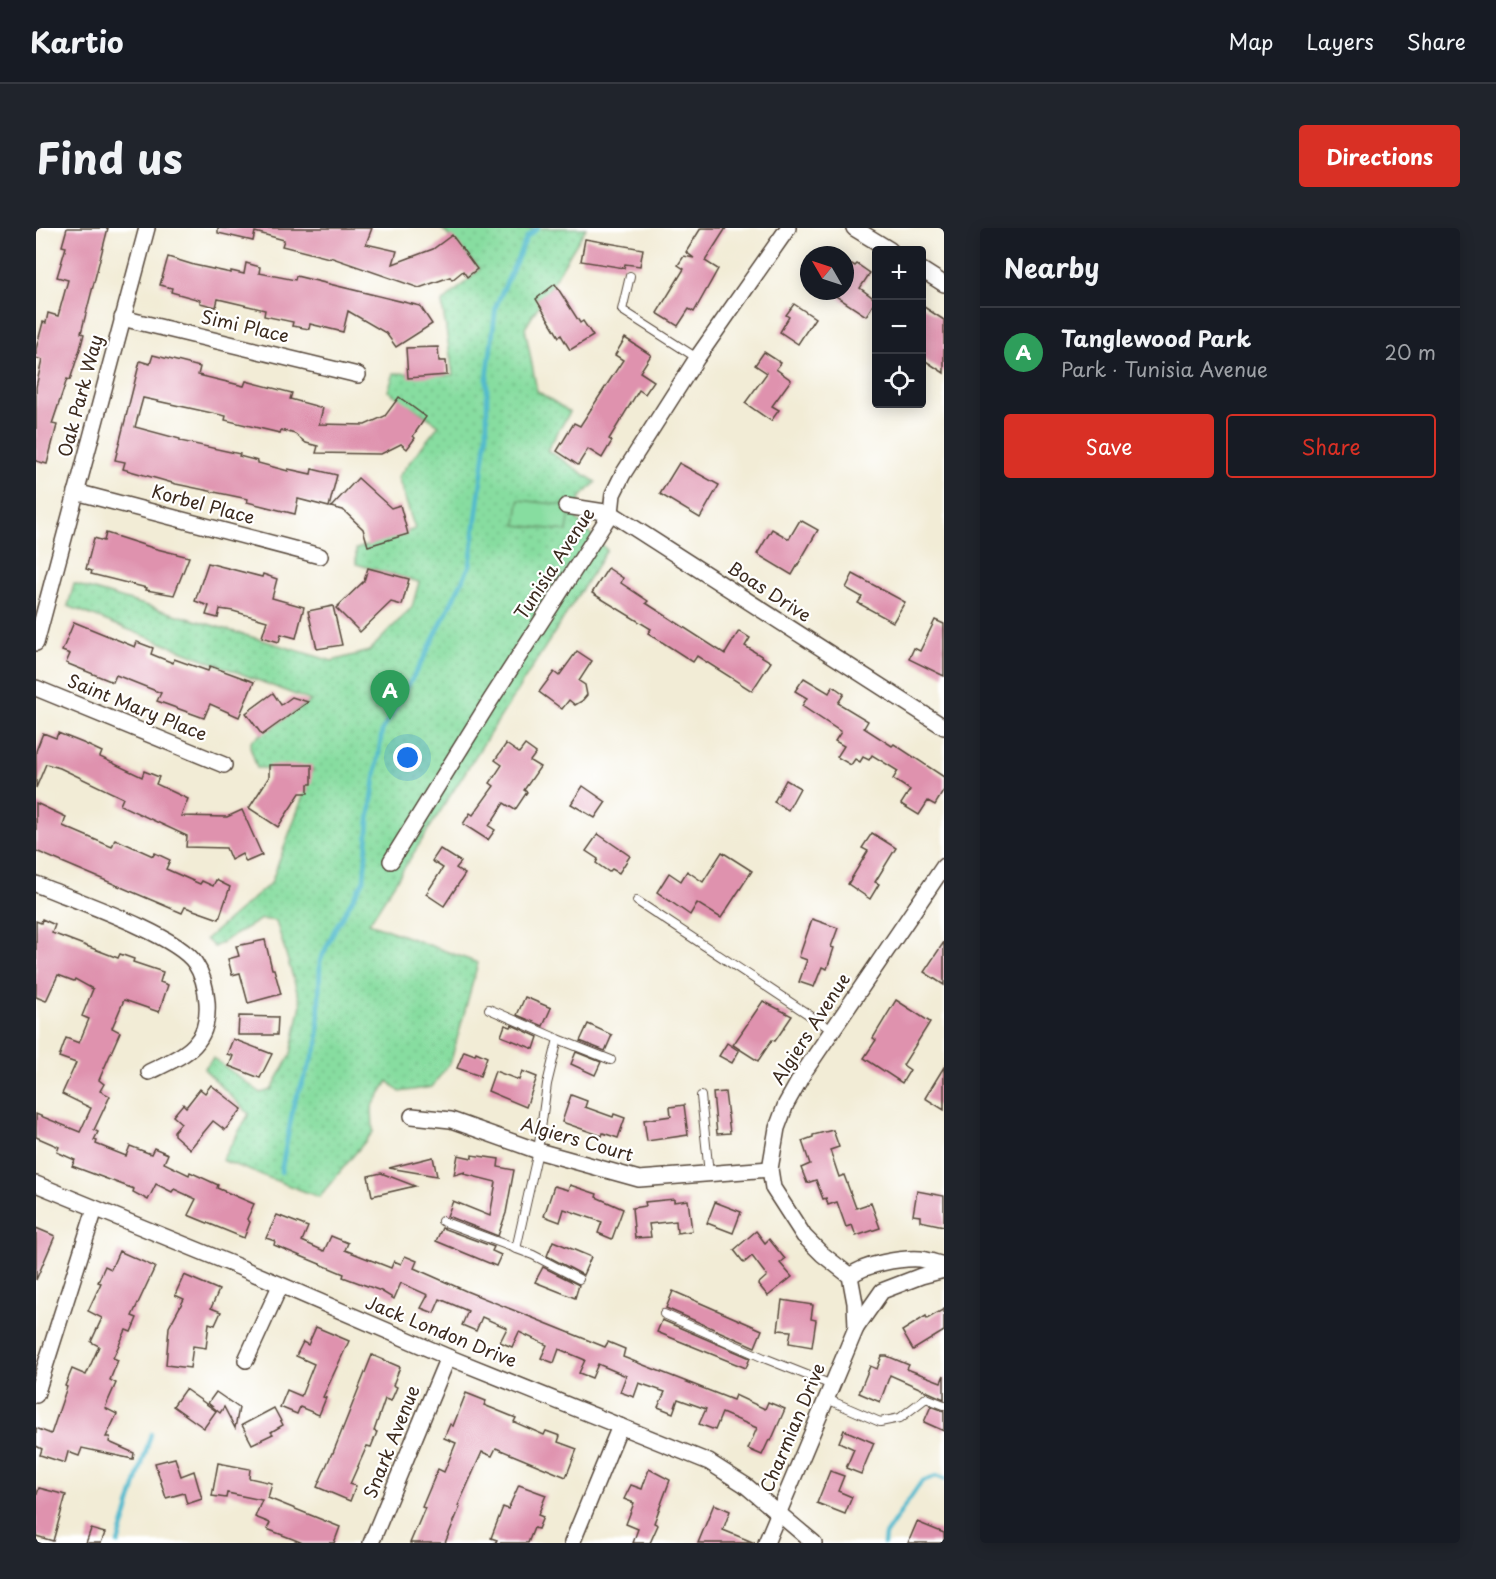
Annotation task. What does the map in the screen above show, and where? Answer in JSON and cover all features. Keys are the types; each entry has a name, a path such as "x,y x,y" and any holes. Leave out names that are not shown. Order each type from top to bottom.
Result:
{"street":[{"name":"Oak Park Way","path":"36,643 147,228"},
{"name":"Tunisia Avenue","path":"391,861 490,701 611,513 613,494 623,474 698,358 788,228"},
{"path":"854,228 883,246"},
{"path":"926,273 944,284"},
{"name":"Simi Place","path":"122,318 358,375"},
{"name":"Korbel Place","path":"76,492 320,556"},
{"name":"Boas Drive","path":"566,506 611,513 944,727"},
{"name":"Saint Mary Place","path":"36,688 224,765"},
{"name":"Algiers Avenue","path":"850,1276 804,1236 773,1188 770,1169 777,1128 786,1104 804,1072 944,866"},
{"path":"36,884 152,932 175,944 195,962 206,987 208,1018 199,1043 149,1072"},
{"name":"Algiers Court","path":"412,1116 451,1120 538,1151 639,1179 770,1169"},
{"name":"Jack London Drive","path":"36,1184 239,1267 448,1357 710,1462 745,1485 814,1543"},
{"path":"36,1395 95,1209"},
{"path":"850,1276 859,1269 888,1262 921,1259 944,1264"},
{"name":"Charmian Drive","path":"766,1543 856,1328 882,1291 944,1270"},
{"name":"Charmian Drive","path":"850,1276 855,1303 856,1328"},
{"path":"246,1360 280,1286"},
{"name":"Snark Avenue","path":"371,1543 448,1357"},
{"path":"572,1543 620,1426"}],"lane":[{"path":"630,276 622,310 698,358"},
{"path":"637,901 832,1030"},
{"path":"489,1009 611,1060"},
{"path":"516,1249 538,1151 547,1084 558,1039"},
{"path":"701,1096 708,1174"},
{"path":"442,1221 516,1249 579,1279"},
{"path":"664,1314 764,1358 880,1422 900,1418 926,1398 944,1406"}],"green space":[{"path":"441,228 586,228 525,328 537,391 570,412 547,450 596,482 580,498 577,520 607,550 369,923 478,963 451,1061 432,1087 400,1092 388,1081 372,1107 373,1132 319,1197 222,1160 249,1114 204,1069 213,1058 261,1093 271,1090 291,1054 301,1004 276,921 261,919 214,947 206,939 271,883 313,769 257,768 250,746 252,740 311,701 68,606 74,584 332,661 369,651 412,607 419,582 356,564 356,549 415,529 398,477 439,425 388,391 394,373 453,375 442,303 480,269"},
{"path":"519,500 571,506 567,531 516,525"}],"building":[{"path":"67,228 108,228 81,333 84,334 80,349 52,424 57,425 47,464 36,461 36,387 42,360 36,358 36,349 43,322 46,323 48,313 58,316 68,280 57,277 66,247 62,246"},
{"path":"218,228 372,228 366,244 397,251 393,264 433,249 452,235 477,269 467,277 463,271 452,280 450,277 419,288 330,257 282,246 284,240 255,232 253,241 218,233"},
{"path":"701,228 726,228 705,261 718,269 694,312 689,309 678,326 657,313 684,269 678,265 684,256 694,258 686,252"},
{"path":"585,239 643,249 640,266 625,264 624,268 581,261"},
{"path":"168,257 194,265 244,274 246,263 260,267 259,273 295,280 296,276 420,306 432,324 396,347 386,333 348,311 343,332 310,324 309,329 292,326 293,322 264,316 265,310 218,299 216,307 200,303 200,300 171,292 172,288 160,285"},
{"path":"857,264 870,273 860,288 872,297 872,306 866,316 842,300 854,300 854,265"},
{"path":"555,284 580,323 583,321 593,336 570,350 561,335 559,337 536,299"},
{"path":"794,304 815,318 798,344 780,332 789,317 786,315"},
{"path":"926,308 944,320 944,373 926,361"},
{"path":"625,338 651,355 640,372 654,381 645,394 639,390 609,439 612,441 602,458 588,449 578,465 557,451 574,423 580,426 623,360 615,355"},
{"path":"438,347 439,361 446,361 447,375 408,378 406,348"},
{"path":"764,352 781,363 776,369 791,380 772,406 779,410 771,421 745,403 767,373 755,365"},
{"path":"153,355 200,367 198,375 244,386 246,381 292,393 290,399 323,408 319,424 365,425 385,416 399,397 426,417 407,449 401,444 381,454 316,453 318,446 306,443 295,434 281,430 280,433 225,420 226,416 143,398 135,427 180,439 180,441 240,454 239,456 258,461 258,463 288,471 288,469 311,474 312,469 337,475 329,507 298,499 295,514 247,502 248,499 176,484 123,469 125,462 115,460 140,361 150,364"},
{"path":"679,463 719,485 700,518 660,494"},
{"path":"358,478 391,508 400,505 408,534 368,546 363,529 343,510 331,507"},
{"path":"800,520 818,530 792,575 757,554 772,529 789,539"},
{"path":"106,533 189,557 174,595 146,590 147,588 91,574 92,571 86,569 94,538 104,541"},
{"path":"208,563 277,579 272,598 304,607 296,638 281,634 279,642 262,637 267,621 233,611 220,609 218,618 206,615 209,606 195,601"},
{"path":"368,568 409,579 402,605 391,602 360,632 336,608 364,581"},
{"path":"608,568 623,578 621,583 648,601 646,603 725,654 739,631 750,638 745,646 771,662 752,691 697,656 693,662 648,633 651,629 592,593"},
{"path":"853,574 905,602 893,622 858,603 862,597 846,588"},
{"path":"333,606 342,645 317,649 308,611"},
{"path":"935,620 944,624 944,676 909,659 914,648 920,651"},
{"path":"74,622 135,647 137,642 153,648 151,654 173,663 174,659 208,671 210,666 254,682 239,717 210,704 204,718 157,701 161,693 116,675 113,682 66,663 70,654 62,651"},
{"path":"577,651 592,661 579,681 585,685 587,695 575,705 569,700 562,709 539,692 554,672 559,676"},
{"path":"804,678 829,693 833,686 844,694 838,703 868,721 864,728 892,746 894,744 944,777 944,790 935,805 928,801 919,815 901,804 910,790 893,779 898,771 872,755 869,760 863,757 860,762 855,759 851,765 837,757 844,746 835,741 841,732 802,706 807,698 795,691"},
{"path":"273,693 281,705 292,697 308,702 262,735 246,713"},
{"path":"43,733 56,738 58,733 83,743 102,752 100,757 142,777 144,771 159,777 156,784 188,799 181,816 227,817 242,810 262,855 246,862 242,854 231,860 226,848 186,847 187,836 120,805 123,798 60,768 46,764 36,788 36,751"},
{"path":"506,744 519,753 525,745 536,753 530,761 540,767 524,790 527,792 515,810 504,803 489,826 495,830 488,840 463,824 470,813 473,815 494,786 490,783 502,765 495,760"},
{"path":"269,765 312,765 312,784 308,784 308,793 300,793 278,827 249,808 269,777"},
{"path":"786,780 800,788 788,810 774,802"},
{"path":"583,786 606,802 595,818 571,804"},
{"path":"36,803 66,817 63,826 112,847 115,839 153,856 155,853 170,860 166,869 200,884 202,881 213,886 216,880 230,887 219,919 185,907 182,913 36,851"},
{"path":"872,833 896,848 875,882 879,884 870,899 848,884 868,851 862,848"},
{"path":"598,834 630,856 619,873 612,869 609,872 596,863 598,859 586,851"},
{"path":"440,849 461,862 456,868 465,874 444,906 426,894 443,868 432,861"},
{"path":"722,852 752,871 721,918 697,903 690,915 657,892 669,873 681,881 687,871 703,882"},
{"path":"42,919 55,925 52,933 118,958 120,954 134,959 133,962 163,972 160,982 168,985 159,1012 124,1000 112,1028 120,1032 99,1080 104,1084 100,1091 110,1096 94,1130 98,1132 94,1140 97,1141 96,1144 126,1156 130,1146 151,1154 154,1148 168,1154 164,1163 189,1175 190,1172 218,1185 217,1188 254,1204 247,1219 250,1222 244,1238 188,1215 196,1199 174,1189 172,1192 156,1184 148,1200 133,1192 134,1189 72,1166 75,1160 57,1152 59,1147 36,1137 36,1114 80,1132 91,1108 62,1094 76,1063 59,1057 66,1038 79,1043 89,1019 82,1016 93,989 75,979 74,981 58,975 46,1001 36,997 36,921 41,923"},
{"path":"812,919 838,928 831,947 834,948 827,969 822,967 814,987 799,982 807,960 799,957"},
{"path":"265,940 281,994 248,1003 240,973 232,975 228,959 239,956 236,946"},
{"path":"944,942 944,985 924,972"},
{"path":"525,997 551,1008 543,1026 517,1015"},
{"path":"896,1000 930,1022 903,1065 910,1070 902,1083 864,1058 876,1040 873,1038"},
{"path":"763,1001 792,1016 758,1061 733,1045"},
{"path":"239,1016 278,1017 277,1035 238,1035"},
{"path":"588,1024 612,1035 605,1051 580,1041"},
{"path":"505,1025 511,1027 512,1025 538,1037 534,1049 501,1036"},
{"path":"233,1039 272,1054 260,1078 229,1066 233,1056 227,1054"},
{"path":"727,1043 739,1051 732,1063 719,1056"},
{"path":"464,1051 475,1055 476,1052 487,1057 480,1076 457,1068"},
{"path":"576,1052 601,1062 595,1075 571,1064"},
{"path":"944,1067 944,1110 925,1098"},
{"path":"495,1071 519,1080 522,1071 537,1077 526,1107 488,1091"},
{"path":"211,1085 242,1109 225,1130 213,1121 190,1149 174,1135 174,1131 181,1123 173,1116 183,1104 186,1107 200,1089 205,1093"},
{"path":"725,1092 730,1133 717,1134 713,1093"},
{"path":"571,1095 587,1101 585,1107 613,1117 614,1114 625,1118 618,1138 603,1133 602,1136 562,1122"},
{"path":"684,1105 688,1135 647,1141 644,1120 671,1116 670,1107"},
{"path":"833,1130 839,1147 830,1150 839,1177 844,1175 856,1208 871,1203 880,1228 856,1236 852,1225 846,1227 837,1202 828,1205 826,1198 823,1199 816,1180 807,1183 801,1168 810,1164 802,1141 813,1135"},
{"path":"458,1155 499,1159 498,1167 514,1170 506,1213 498,1236 447,1216 453,1201 490,1216 496,1182 464,1174 465,1172 454,1175"},
{"path":"433,1157 437,1176 389,1168"},
{"path":"381,1173 415,1186 372,1196 368,1176"},
{"path":"570,1185 597,1194 596,1197 623,1209 612,1239 598,1233 602,1222 564,1209 560,1222 544,1216 554,1186 568,1190"},
{"path":"917,1191 944,1196 944,1226 920,1221 920,1216 913,1215"},
{"path":"674,1199 674,1202 688,1200 692,1231 677,1233 676,1221 649,1224 651,1237 635,1238 632,1208 646,1206 645,1202"},
{"path":"715,1202 741,1212 733,1233 707,1223"},
{"path":"277,1215 308,1227 302,1241 324,1251 331,1236 348,1243 345,1250 391,1268 394,1261 401,1264 405,1256 417,1261 414,1268 466,1291 605,1347 608,1342 625,1349 623,1357 733,1400 735,1395 765,1409 768,1402 785,1409 762,1455 748,1449 757,1428 722,1413 715,1430 699,1424 706,1409 678,1399 673,1413 658,1407 665,1392 639,1383 634,1397 620,1392 626,1376 598,1364 592,1378 579,1373 585,1360 559,1349 554,1363 541,1358 547,1345 519,1332 512,1347 500,1342 507,1328 482,1317 476,1331 462,1325 468,1311 440,1299 434,1313 421,1308 428,1295 401,1283 394,1299 381,1291 343,1277 344,1274 274,1245 275,1241 266,1238"},
{"path":"36,1228 55,1236 36,1280"},
{"path":"442,1228 494,1247 492,1251 501,1255 496,1266 436,1241"},
{"path":"756,1231 765,1243 769,1239 785,1259 780,1263 792,1277 768,1296 758,1284 767,1276 752,1256 744,1263 734,1250"},
{"path":"553,1241 591,1257 583,1275 547,1256"},
{"path":"119,1251 155,1267 132,1316 137,1318 131,1332 126,1330 113,1358 118,1360 110,1380 116,1383 105,1408 117,1414 106,1437 110,1437 109,1442 134,1453 133,1459 82,1448 79,1456 68,1452 65,1463 40,1455 42,1449 36,1446 36,1428 51,1434 72,1369 86,1375 99,1346 91,1342 102,1318 88,1311 101,1283 98,1282 105,1266 111,1269"},
{"path":"543,1267 579,1285 575,1298 535,1282"},
{"path":"184,1275 219,1290 211,1308 221,1312 215,1325 209,1323 206,1348 193,1346 190,1368 166,1365 169,1327 184,1299 175,1295"},
{"path":"673,1291 762,1330 755,1347 666,1308"},
{"path":"782,1300 813,1305 811,1319 816,1320 812,1347 789,1343 791,1331 778,1330"},
{"path":"944,1309 944,1331 913,1350 902,1331 926,1316 927,1319"},
{"path":"662,1320 750,1358 746,1368 657,1332"},
{"path":"316,1327 349,1341 323,1397 326,1398 319,1415 300,1407 297,1414 280,1407 287,1390 301,1396 314,1364 296,1356 303,1342 308,1345"},
{"path":"372,1355 400,1367 393,1385 397,1387 391,1401 385,1399 371,1447 367,1446 350,1484 356,1486 350,1501 317,1487"},
{"path":"882,1356 909,1365 907,1369 941,1382 944,1375 944,1399 890,1375 880,1402 859,1393 870,1366 877,1369"},
{"path":"185,1389 216,1411 204,1428 173,1406"},
{"path":"216,1392 239,1408 235,1428 224,1407 220,1413 208,1403"},
{"path":"466,1393 486,1401 484,1405 516,1418 514,1422 544,1435 546,1431 560,1436 558,1442 577,1449 566,1477 496,1448 492,1456 482,1452 458,1506 460,1507 445,1543 410,1543 438,1469 444,1472 456,1443 444,1438 450,1424 453,1426"},
{"path":"931,1406 944,1411 944,1431 924,1422"},
{"path":"274,1408 283,1425 271,1432 273,1434 252,1444 242,1425"},
{"path":"844,1430 874,1443 861,1474 846,1468 854,1449 839,1442"},
{"path":"175,1458 181,1476 194,1471 202,1499 187,1504 184,1493 166,1498 155,1463"},
{"path":"218,1463 250,1469 249,1478 272,1483 268,1498 340,1527 334,1543 303,1543 267,1529 270,1523 255,1517 262,1500 227,1493 226,1498 212,1496"},
{"path":"649,1469 670,1480 654,1523 658,1525 650,1543 633,1543 638,1529 626,1524 634,1503 624,1499 631,1485 642,1489"},
{"path":"830,1471 844,1476 838,1491 852,1497 845,1514 817,1503"},
{"path":"519,1485 546,1495 538,1515 543,1517 538,1529 534,1528 528,1543 495,1543 497,1540 491,1538 503,1507 508,1509"},
{"path":"39,1488 66,1495 53,1541 36,1536 36,1497"},
{"path":"714,1504 730,1511 723,1530 755,1543 698,1543"},
{"path":"917,1522 944,1533 944,1543 908,1543"},
{"path":"91,1529 105,1533 101,1543 86,1543"}],"waterway":[{"path":"281,1172 294,1103 318,1044 320,961 336,927 364,880 369,820 382,731 425,656 470,565 487,435 487,379 496,306 527,237 538,228"},
{"path":"118,1543 151,1434"},
{"path":"884,1543 885,1535 922,1481 936,1476 944,1479"}],"place":[{"name":"Tanglewood Park","path":"390,720"}]}
